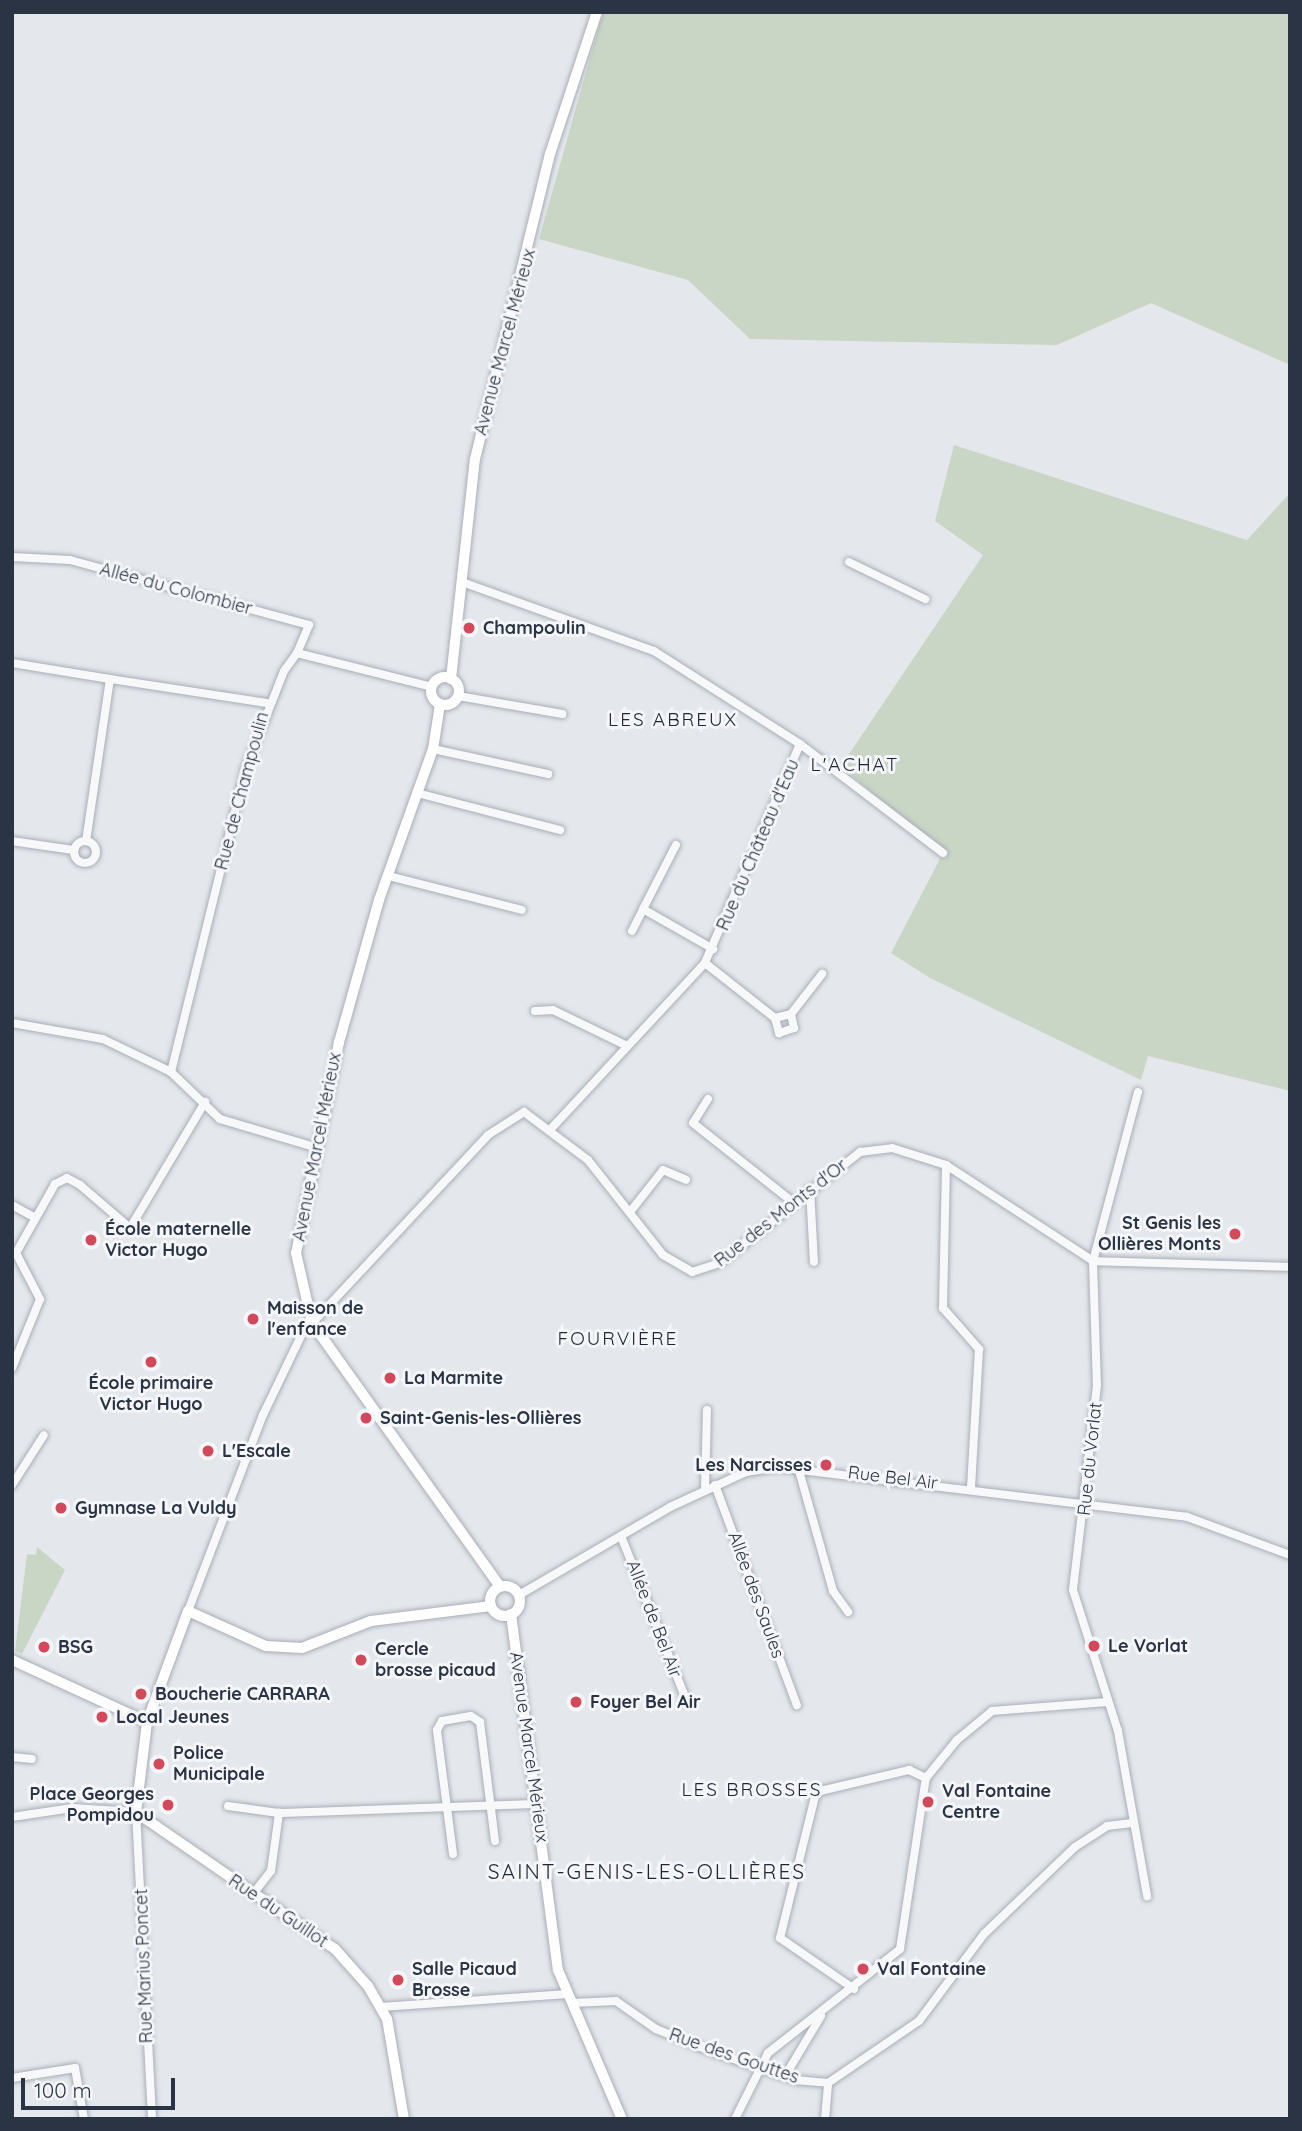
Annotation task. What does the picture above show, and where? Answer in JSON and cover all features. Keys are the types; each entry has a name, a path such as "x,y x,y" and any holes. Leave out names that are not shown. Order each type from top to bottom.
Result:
{"main road":[{"name":"Avenue Marcel Mérieux","path":"451,678 465,583 481,434 517,308 550,154 597,12"},
{"path":"451,678 458,696 440,704 432,687 451,678"},
{"name":"Avenue Marcel Mérieux","path":"440,704 433,749 389,876 339,1042 296,1253 312,1322 499,1587"},
{"path":"136,1812 147,1722 188,1611 266,1646 302,1648 371,1621 491,1606 511,1614 519,1595 499,1587 491,1606"},
{"name":"Avenue Marcel Mérieux","path":"511,1614 558,1970 622,2119"},
{"path":"12,1660 147,1722"},
{"name":"Rue du Guillot","path":"136,1812 334,1949 381,2007 404,2119"}],"street":[{"name":"Allée du Colombier","path":"12,557 70,560 309,625 298,653"},
{"path":"849,562 925,599"},
{"name":"Rue du Château d'Eau","path":"465,583 654,651 800,744 705,963 625,1045 549,1131"},
{"path":"298,653 432,687"},
{"name":"Rue de Champoulin","path":"171,1072 266,703 298,653"},
{"path":"12,663 266,703"},
{"path":"12,841 74,850 86,841 110,679"},
{"path":"458,696 562,714"},
{"path":"800,744 943,853"},
{"path":"433,749 548,774"},
{"path":"417,793 560,830"},
{"path":"74,850 81,862 92,861 95,847 86,841"},
{"path":"632,931 676,845"},
{"path":"389,876 522,910"},
{"path":"643,909 713,949"},
{"path":"705,963 775,1018 779,1032 794,1028 791,1014"},
{"path":"775,1018 791,1014 822,974"},
{"path":"536,1011 552,1010 625,1045"},
{"path":"12,1023 103,1040 171,1072 240,1129 318,1148"},
{"name":"Rue du Vorlat","path":"1138,1091 1093,1261 1097,1385 1087,1502 1073,1590 1107,1702 1147,1896"},
{"path":"708,1099 693,1123 794,1203"},
{"path":"12,1368 40,1291 15,1259 55,1184 66,1178 130,1228 205,1102"},
{"name":"Rue des Monts d'Or","path":"312,1322 509,1116 524,1112 588,1160 663,1255 692,1272 720,1264 810,1189 860,1152 892,1147 946,1165 1093,1261"},
{"path":"946,1165 943,1308 979,1349 971,1487"},
{"path":"630,1212 663,1170 686,1180"},
{"path":"810,1189 814,1262"},
{"path":"12,1205 35,1218"},
{"path":"1093,1261 1290,1267"},
{"path":"188,1611 263,1415 312,1322"},
{"path":"705,1490 707,1410"},
{"path":"12,1485 44,1435"},
{"path":"797,1467 833,1591 848,1612"},
{"name":"Rue Bel Air","path":"519,1595 715,1485 746,1472 797,1467 971,1487 1188,1517 1290,1555"},
{"name":"Allée des Saules","path":"715,1485 797,1705"},
{"name":"Allée de Bel Air","path":"621,1536 687,1702"},
{"path":"735,2119 758,2067 900,1949 926,1778 992,1711 1107,1702"},
{"path":"453,1854 437,1730 442,1721 471,1716 480,1722 495,1841"},
{"path":"12,1757 32,1759"},
{"path":"854,1989 780,1938 816,1792 909,1770 926,1778"},
{"path":"228,1806 279,1813 447,1805 537,1804"},
{"path":"12,1816 72,1808 136,1812"},
{"name":"Rue Marius Poncet","path":"136,1812 152,2119"},
{"path":"253,1894 271,1871 279,1813"},
{"path":"825,2119 828,2083 919,2021 984,1934 1075,1847 1107,1826 1132,1823"},
{"name":"Rue des Gouttes","path":"381,2007 570,1999 616,2001 656,2029 785,2077 828,2083"},
{"path":"785,2077 822,2013"},
{"path":"12,2078 75,2068 84,2119"}],"green space":[{"path":"603,12 1290,12 1290,365 1151,303 1057,345 750,339 688,280 539,239"},
{"path":"954,445 1247,540 1290,493 1290,1091 1148,1056 1141,1080 930,978 891,953 943,853 841,766 983,555 935,521"},
{"path":"37,1547 65,1570 22,1654 15,1651 27,1554 36,1555"}],"place":[{"name":"Champoulin","path":"469,628"},
{"name":"St Genis les Ollières Monts","path":"1235,1234"},
{"name":"École maternelle Victor Hugo","path":"91,1240"},
{"name":"Maisson de l'enfance","path":"253,1319"},
{"name":"École primaire Victor Hugo","path":"151,1362"},
{"name":"La Marmite","path":"390,1378"},
{"name":"Saint-Genis-les-Ollières","path":"366,1418"},
{"name":"L'Escale","path":"208,1451"},
{"name":"Les Narcisses","path":"826,1465"},
{"name":"Gymnase La Vuldy","path":"61,1508"},
{"name":"Le Vorlat","path":"1094,1646"},
{"name":"BSG","path":"44,1647"},
{"name":"Cercle brosse picaud","path":"361,1660"},
{"name":"Boucherie CARRARA","path":"141,1694"},
{"name":"Foyer Bel Air","path":"576,1702"},
{"name":"Local Jeunes","path":"102,1717"},
{"name":"Police Municipale","path":"159,1764"},
{"name":"Val Fontaine Centre","path":"928,1802"},
{"name":"Place Georges Pompidou","path":"168,1805"},
{"name":"Val Fontaine","path":"863,1969"},
{"name":"Salle Picaud Brosse","path":"398,1980"}],"district":[{"name":"LES ABREUX","path":"673,720"},
{"name":"L'ACHAT","path":"855,765"},
{"name":"FOURVIÈRE","path":"618,1339"},
{"name":"LES BROSSES","path":"752,1790"},
{"name":"SAINT-GENIS-LES-OLLIÈRES","path":"647,1871"}]}
